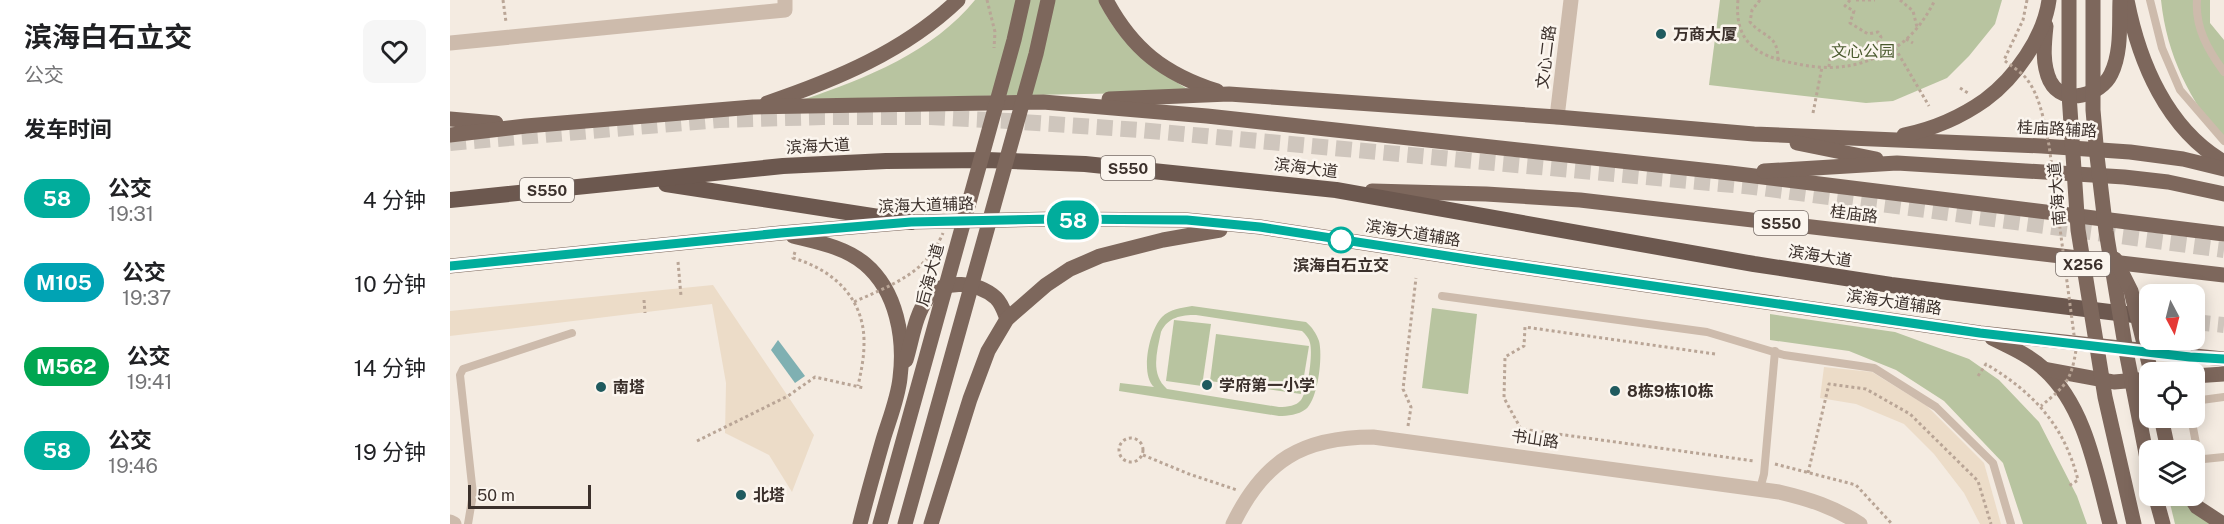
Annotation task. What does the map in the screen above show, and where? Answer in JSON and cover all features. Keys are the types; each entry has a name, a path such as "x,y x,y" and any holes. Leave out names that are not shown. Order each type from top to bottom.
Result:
{"highway":[{"name":"滨海大道","path":"450,200 783,166 886,161 987,160 1085,164 1228,177 1336,190 1765,266 1902,286 2139,316"},
{"path":"645,181 911,222"}],"main road":[{"path":"753,107 820,85 863,65 908,38 958,0"},
{"name":"后海大道","path":"880,524 1014,40 1023,0"},
{"path":"905,524 1036,54 1048,0"},
{"path":"1106,0 1117,21 1140,49 1164,69 1192,83 1229,94"},
{"name":"南海大道","path":"2069,0 2069,94 2078,230 2105,397 2134,524"},
{"name":"X256","path":"2093,0 2093,110 2097,156 2109,246 2142,440"},
{"path":"2048,6 2043,49 2046,71 2052,84 2062,92 2076,96 2088,94 2101,87 2111,75 2116,58 2120,0"},
{"path":"2127,0 2139,50 2156,86 2173,114 2192,136 2224,162"},
{"path":"450,135 526,126 753,107 1043,102 1229,94 1557,117 1754,134 1886,139 1923,131 1953,119 1985,100 2010,76 2032,45 2048,6"},
{"path":"1043,102 1208,116 1730,173 1897,163 2077,173 2168,182 2224,194"},
{"path":"450,119 526,126"},
{"path":"1754,134 1897,163"},
{"name":"桂庙路辅路","path":"1886,139 2130,152 2183,159 2224,169"},
{"name":"桂庙路","path":"1730,173 2224,234"},
{"name":"桂庙路","path":"1336,190 1486,194 1580,200 2224,275"},
{"name":"滨海大道辅路","path":"450,266 911,222 1055,219 1187,220 1260,227 1980,333 2224,359"},
{"path":"931,524 984,361 1007,319 1046,285 1070,269 1100,256 1205,231 1260,227"},
{"path":"781,233 843,250 865,264 879,280 891,301 897,320 902,355 900,380"},
{"path":"2109,246 2131,291 2149,362"},
{"path":"860,524 924,303 936,290 966,284 997,299 1007,319"},
{"path":"1980,333 2017,350 2044,369 2064,393 2079,421 2090,450 2110,524"},
{"path":"2044,369 2114,382 2139,380"},
{"path":"2205,375 2224,374"},
{"path":"2158,506 2163,524"},
{"path":"2197,506 2223,524"}],"street":[{"path":"450,43 785,10 785,0"},
{"name":"文心二路","path":"1557,117 1571,0"},
{"name":"书山路","path":"1233,524 1250,494 1280,462 1320,441 1344,437 1406,440 1760,489 1810,499 1838,510 1860,524"},
{"path":"450,522 454,524"}],"lane":[{"path":"2150,0 2162,48 2180,90 2224,141"},
{"path":"2198,0 2196,14 2201,33 2224,72"},
{"path":"1442,296 1707,332 1784,355 1874,368 1936,407 1993,464 2012,524"},
{"path":"468,524 473,494 460,375 463,369 572,333"},
{"path":"1760,489 1765,462 1775,351"},
{"path":"2205,400 2224,398"},
{"path":"2193,428 2198,454 2204,459 2224,457"}],"path":[{"path":"503,0 508,37"},
{"path":"987,0 995,32 993,54"},
{"path":"1738,0 1736,16 1742,33 1753,49 1778,61 1822,67 1849,66 1895,48 1917,27 1935,0"},
{"path":"1760,0 1752,10 1750,22 1756,29 1772,38 1778,46 1778,61"},
{"path":"1850,0 1845,6 1854,11 1851,23 1868,34 1878,32 1881,37 1877,45 1882,54"},
{"path":"1856,0 1875,0"},
{"path":"1900,0 1913,12 1917,27"},
{"path":"2028,0 2023,20 2004,60 2025,77 2035,92 2042,112 2049,146 2076,350 2072,373 2064,387 2041,406"},
{"path":"1906,39 1913,43"},
{"path":"1895,48 1929,106"},
{"path":"1829,67 1830,58"},
{"path":"1813,113 1822,67"},
{"path":"1960,88 1970,94"},
{"path":"854,302 894,283 925,263 935,250 946,224"},
{"path":"795,252 795,259 812,264 837,280 854,302 863,330 864,344 858,386"},
{"path":"678,262 681,296"},
{"path":"1406,440 1411,407 1403,389 1416,278"},
{"path":"644,300 645,313"},
{"path":"1715,354 1525,327 1524,346 1505,357 1504,398 1521,429 1765,462 1856,486 1892,524"},
{"path":"1978,376 1986,364 2019,385 2041,406 2055,424 2066,444 2078,480 2067,486"},
{"path":"697,441 788,396 815,377 864,388"},
{"path":"1808,473 1829,384 1866,389 1910,414 1978,481 1991,524"},
{"path":"1129,438 1137,440 1142,446 1143,454 1137,461 1126,462 1118,453 1119,445 1129,438"},
{"path":"1143,454 1189,474 1250,494"}],"green space":[{"path":"975,0 1099,0 1116,30 1138,54 1193,92 805,99 851,82 897,61 940,34"},
{"name":"文心公园","path":"1720,0 2002,0 1995,24 1969,56 1947,78 1893,101 1866,103 1709,85"},
{"path":"2161,0 2210,0 2210,23 2224,40 2224,143 2201,110 2182,76 2169,40"},
{"path":"1192,306 1306,322 1318,338 1320,357 1314,396 1306,409 1293,415 1279,416 1119,391 1120,383 1154,387 1150,381 1147,363 1150,342 1157,323 1169,312","holes":["1196,315 1302,331 1310,343 1309,372 1304,395 1292,406 1279,407 1167,389 1158,377 1156,362 1161,332 1167,323 1176,318"]},
{"path":"1432,308 1477,314 1468,394 1422,388"},
{"path":"1770,314 1895,332 1969,359 1999,380 2039,422 2077,496 2087,524 2023,524 2003,463 1944,401 1896,370 1849,351 1770,340"},
{"path":"1174,320 1211,324 1202,386 1166,381"},
{"path":"1216,334 1309,346 1301,394 1210,381"},
{"path":"2171,506 2193,506 2211,524 2175,524"}],"shaded area":[{"path":"713,285 814,435 792,492 769,455 725,433 726,383 712,304 450,336 450,311"},
{"path":"1824,367 1872,372 1927,406 1984,463 2001,524 1980,524 1964,493 1934,454 1904,424 1856,404 1820,398"}],"water":[{"path":"778,340 805,376 795,383 771,350"}],"tunnel":[{"path":"450,143 719,120 930,117 1008,121 1140,130 1754,187 2224,250"},
{"path":"2205,323 2224,325"}],"bus line":[{"name":"58","path":"450,266 911,222 1055,219 1187,220 1260,227 1980,333 2224,359"}],"place":[{"name":"万商大厦","path":"1661,34"},
{"name":"滨海白石立交","path":"1341,240"},
{"name":"学府第一小学","path":"1207,385"},
{"name":"南塔","path":"601,387"},
{"name":"8栋9栋10栋","path":"1615,391"},
{"name":"北塔","path":"741,495"}]}
